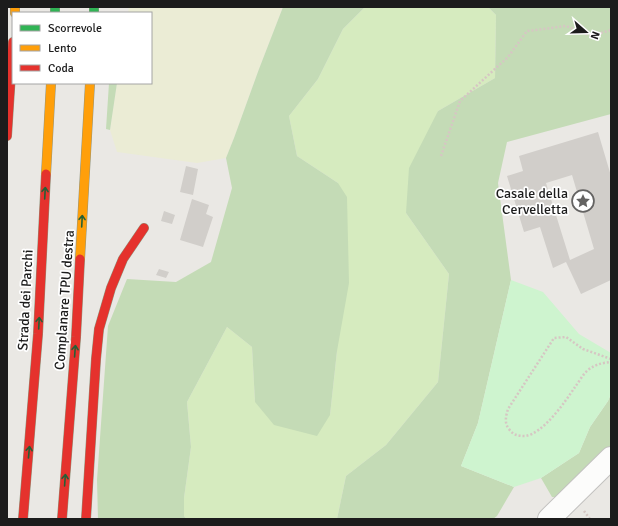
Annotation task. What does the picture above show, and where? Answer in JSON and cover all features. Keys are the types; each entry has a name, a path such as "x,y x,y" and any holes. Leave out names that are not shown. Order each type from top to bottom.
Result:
{"main road":[{"path":"7,136 12,58"},
{"name":"Strada dei Parchi","path":"23,519 38,334 51,84"},
{"name":"Complanare TPU destra","path":"62,519 76,337 90,84"},
{"path":"86,519 99,329 111,288 123,259 144,228"}],"street":[{"path":"549,519 611,458"}],"path":[{"path":"441,156 460,101 508,57 527,31 566,26 591,36 611,30"},
{"path":"611,359 583,349 566,337 554,338 508,409 505,419 507,428 514,435 529,435 534,432 551,419 587,371 598,364 611,362"}],"green space":[{"path":"129,7 283,7 226,158 197,163 117,152 110,130 117,84 152,84 152,12 128,12"},
{"path":"283,7 365,7 343,29 318,79 289,116 297,156 338,183 347,197 349,283 337,351 330,415 317,436 274,425 255,402 252,347 227,327 187,402 191,447 184,498 184,516 186,519 98,519 97,480 108,326 127,279 176,282 211,262 232,188 226,158"},
{"path":"365,7 488,7 496,15 495,78 438,111 406,213 449,274 438,382 386,445 346,476 337,519 186,519 184,516 184,498 191,447 187,402 227,327 252,347 255,402 330,415 337,351 338,183 297,156 289,116 318,79 343,29"},
{"path":"488,7 611,7 611,114 507,142 498,183 511,280 478,423 461,466 514,487 497,516 493,519 337,519 346,476 386,445 438,382 449,274 406,213 409,168 438,111 495,78 496,15"},
{"path":"109,84 117,84 110,130 106,129"},
{"path":"511,280 543,292 579,334 611,353 611,394 608,401 590,427 579,453 541,478 514,487 461,466 478,423"},
{"path":"611,394 611,449 565,497 552,497 541,478 579,453 590,427 608,401"}],"building":[{"path":"598,132 611,176 611,280 581,294 566,262 553,268 540,227 524,232 507,176 523,171 519,156","holes":["572,175 594,249 570,260 546,183"]},
{"path":"186,166 198,169 193,195 180,192"},
{"path":"192,199 209,205 206,214 213,217 203,247 180,240"},
{"path":"164,211 175,215 172,224 161,221"},
{"path":"159,269 169,272 166,278 156,275"}],"traffic: fast":[{"path":"55,7 55,12"},
{"path":"94,7 94,12"}],"traffic: slow":[{"path":"15,7 15,12"},
{"path":"46,174 51,84"},
{"path":"80,259 90,84"}],"traffic: jam":[{"path":"7,136 12,58"},
{"path":"23,519 38,334 46,174"},
{"path":"86,519 99,329 111,288 123,259 144,228"},
{"path":"62,519 76,337 80,259"}],"place":[{"name":"Casale della Cervelletta","path":"583,201"}]}
